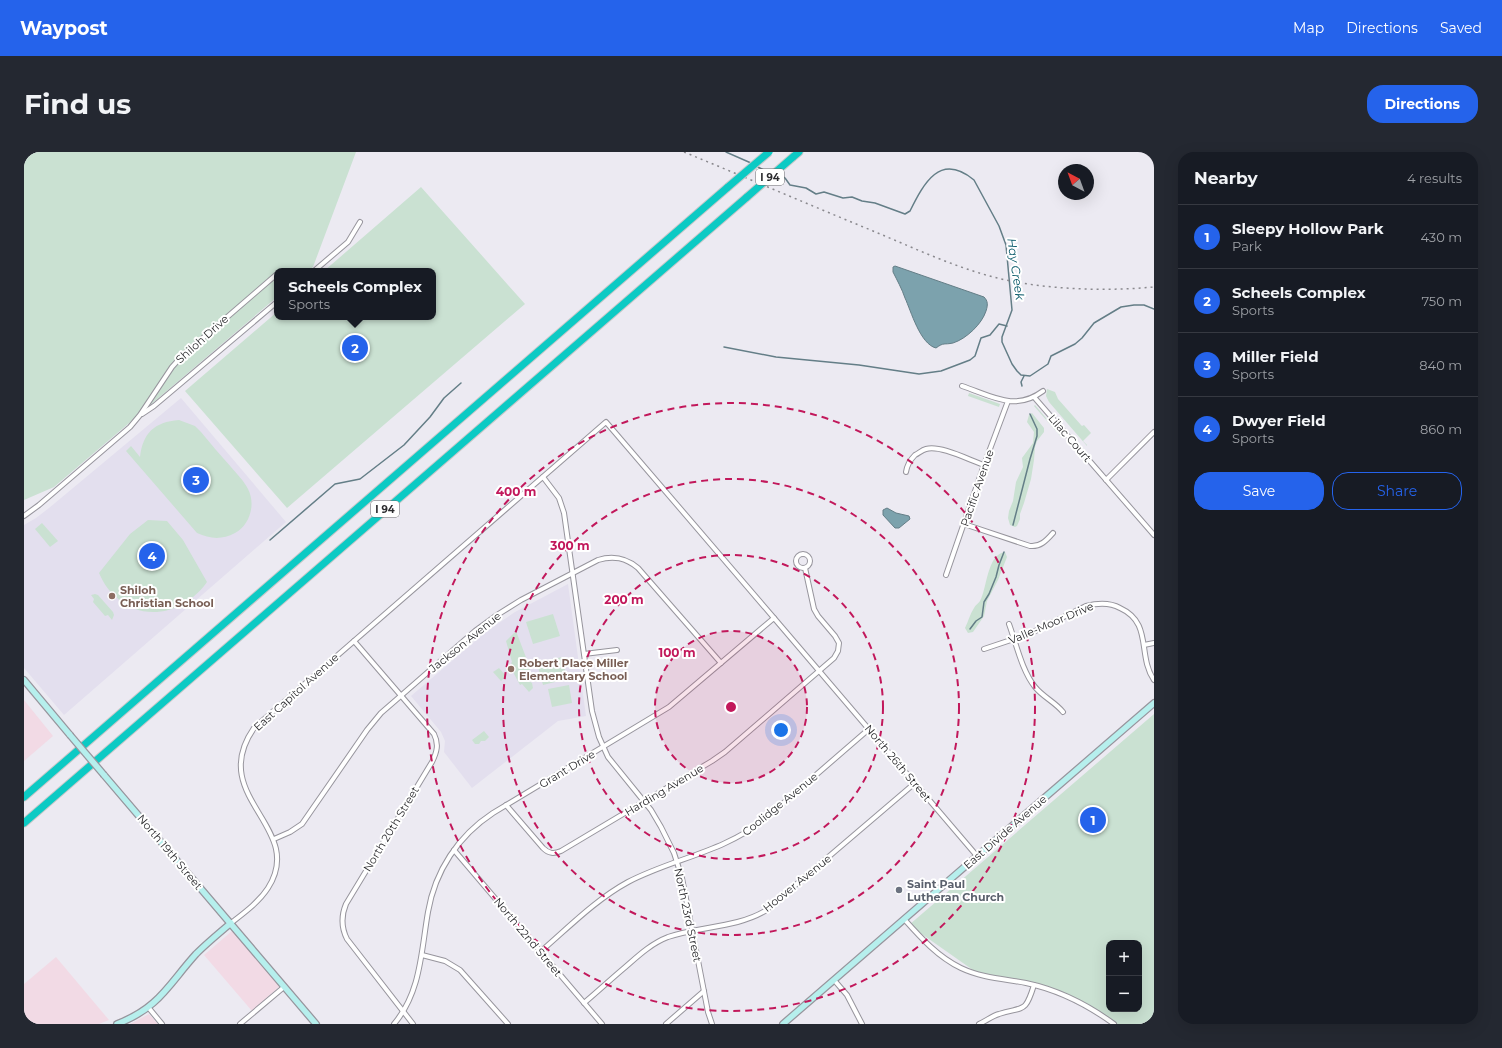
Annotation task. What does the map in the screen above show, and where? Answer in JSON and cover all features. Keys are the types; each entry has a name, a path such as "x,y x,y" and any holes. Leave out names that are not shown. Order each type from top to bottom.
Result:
{"highway":[{"name":"I 94","path":"24,797 769,152"},
{"name":"I 94","path":"24,823 799,152"}],"street":[{"path":"318,268 348,242 360,222"},
{"name":"Shiloh Drive","path":"24,516 127,430 140,415 177,361 274,277"},
{"name":"Shiloh Drive","path":"140,415 154,406 274,305"},
{"path":"962,386 1008,401 1024,401 1043,391"},
{"name":"Lilac Court","path":"1034,397 1154,535"},
{"name":"Pacific Avenue","path":"946,574 1008,401"},
{"name":"East Capitol Avenue","path":"117,1024 131,1018 148,1007 167,991 201,949 259,900 271,883 277,862 274,839 243,784 240,766 244,745 258,723 606,422 774,618"},
{"path":"1106,480 1154,432"},
{"path":"906,472 908,464 912,458 923,450 931,448 940,449 984,465"},
{"name":"North 23rd Street","path":"543,477 556,493 563,508 594,721 603,747 615,767 644,802 663,831 677,862 682,878 712,1024"},
{"path":"964,524 1030,546 1040,545 1053,533"},
{"name":"Jackson Avenue","path":"274,839 294,830 302,824 367,730 381,713 401,695 497,615 521,600 598,560 610,557 621,558 638,568 721,664"},
{"name":"Harding Avenue","path":"506,805 543,848 548,852 554,853 561,851 718,758 837,655 840,647 839,643 814,609 805,568"},
{"name":"Valle-Moor Drive","path":"984,649 1015,640 1082,608 1102,603 1117,606 1130,614 1141,629 1147,667 1154,680"},
{"path":"774,618 819,671"},
{"name":"Grant Drive","path":"394,1024 403,1012 414,988 422,955 431,897 440,874 454,850 474,827 492,813 669,706 721,664 774,618"},
{"path":"1009,624 1032,684 1039,692 1058,706 1063,712"},
{"name":"North 20th Street","path":"354,641 434,734 437,742 437,752 432,762 346,904 342,914 342,925 347,939 413,1024"},
{"path":"1144,645 1154,643"},
{"path":"584,654 617,650"},
{"name":"North 26th Street","path":"819,671 977,856"},
{"name":"North 19th Street","path":"24,680 316,1024"},
{"name":"East Divide Avenue","path":"783,1024 1154,703"},
{"name":"Coolidge Avenue","path":"540,952 611,893 638,878 728,843 756,826 869,729"},
{"name":"Hoover Avenue","path":"584,1003 652,945 669,937 747,919 766,911 915,783"},
{"name":"North 22nd Street","path":"454,850 602,1024"},
{"path":"904,919 934,951 963,969 985,976 1034,985 1057,993 1077,1001 1114,1024"},
{"path":"422,955 445,961 460,970 508,1024"},
{"path":"834,980 848,995 862,1024"},
{"path":"979,1024 998,1014 1018,1010 1024,1007 1029,1001 1034,985"},
{"path":"240,1024 284,986"},
{"path":"666,1024 704,991"},
{"path":"148,1007 162,1024"}],"shaded area":[{"name":"Shiloh Christian School","path":"181,398 286,522 64,715 24,668 24,525 49,508"},
{"name":"Robert Place Miller Elementary School","path":"568,584 586,716 558,721 472,788 444,752 445,741 441,732 411,696 487,631 515,612"},
{"path":"24,700 53,736 24,761"},
{"path":"232,931 280,986 252,1011 204,955"},
{"path":"56,957 109,1020 99,1024 24,1024 24,984"},
{"path":"149,1014 158,1024 130,1024"}],"green space":[{"path":"24,152 356,152 313,267 274,268 274,300 54,487 24,500"},
{"path":"421,187 525,304 287,508 185,391 274,315 274,320 436,320 436,268 327,268"},
{"path":"1047,389 1055,392 1058,399 1081,425 1084,425 1091,433 1083,441 1087,446 1049,402 1046,396"},
{"path":"969,393 1000,404 999,407 968,396"},
{"path":"1035,405 1062,437 1062,438 1034,406"},
{"path":"1032,413 1044,428 1044,432 1037,441 1035,447 1031,479 1020,514 1020,519 1015,527 1010,525 1008,518 1009,511 1013,501 1016,482 1023,467 1022,458 1033,443 1034,432 1027,422 1029,415"},
{"path":"179,420 195,426 201,432 248,489 251,501 250,514 248,520 235,533 225,537 216,538 207,537 197,533 126,451 131,446 140,457 144,441 151,430 163,423"},
{"path":"148,520 167,521 183,540 207,582 198,593 187,601 164,611 151,612 139,610 126,605 110,591 99,573 130,534"},
{"path":"42,523 58,541 50,547 35,529"},
{"path":"1005,552 1007,557 998,580 987,601 984,616 973,632 968,633 965,628 975,606 980,601 991,565 999,554"},
{"path":"91,595 98,595 113,612 114,615 112,620 108,615 105,616 93,602 94,599"},
{"path":"553,614 560,636 533,644 526,622"},
{"path":"516,631 527,660 526,664 530,671 528,678 532,683 533,688 529,692 522,684 520,685 514,674 514,667 511,663 506,641"},
{"path":"562,657 567,679 543,685 537,663"},
{"path":"499,668 506,676 501,681 493,672"},
{"path":"569,685 572,703 552,707 548,689"},
{"path":"1154,714 1154,1024 1114,1024 1087,1006 1041,987 980,975 909,925"},
{"path":"484,731 489,737 485,741 481,741 479,744 475,744 472,740"}],"water":[{"path":"895,266 984,297 987,302 987,307 981,321 968,335 958,341 943,344 936,348 930,345 921,334 913,318 893,272 893,267"},
{"path":"887,508 896,513 909,516 910,519 899,528 895,528 883,515 883,510"}],"waterway":[{"name":"Hay Creek","path":"726,152 751,163"},
{"name":"Hay Creek","path":"756,166 766,171 773,172"},
{"name":"Hay Creek","path":"778,173 785,178 790,185 806,188 816,194 824,192 843,198 852,197 862,201 875,203 905,214 910,211 927,182 934,174 942,170 952,169 962,172 974,180 999,226 1006,245 1012,310 1002,337 1002,342 1012,364 1021,375 1030,376 1048,364 1051,356 1075,344 1094,323 1121,307 1144,305 1154,309"},
{"path":"724,347 776,357 859,365 919,374 941,371 970,360 975,356 981,338 990,335 999,324 1007,326"},
{"path":"1022,386 1021,382 1024,376"},
{"path":"270,540 335,484 360,479 404,445 430,417 444,398 461,383"},
{"path":"1013,525 1037,436 1037,429 1030,414"},
{"path":"970,629 976,621 982,617 984,602 996,577 1004,552"}],"railway":[{"path":"684,152 925,253 979,273 1016,282 1050,287 1102,289 1154,287"}],"place":[{"name":"Scheels Complex","path":"355,348"},
{"name":"Miller Field","path":"196,480"},
{"name":"Dwyer Field","path":"152,556"},
{"name":"Shiloh Christian School","path":"112,596"},
{"name":"Robert Place Miller Elementary School","path":"511,669"},
{"name":"Sleepy Hollow Park","path":"1093,820"},
{"name":"Saint Paul Lutheran Church","path":"899,890"}]}
